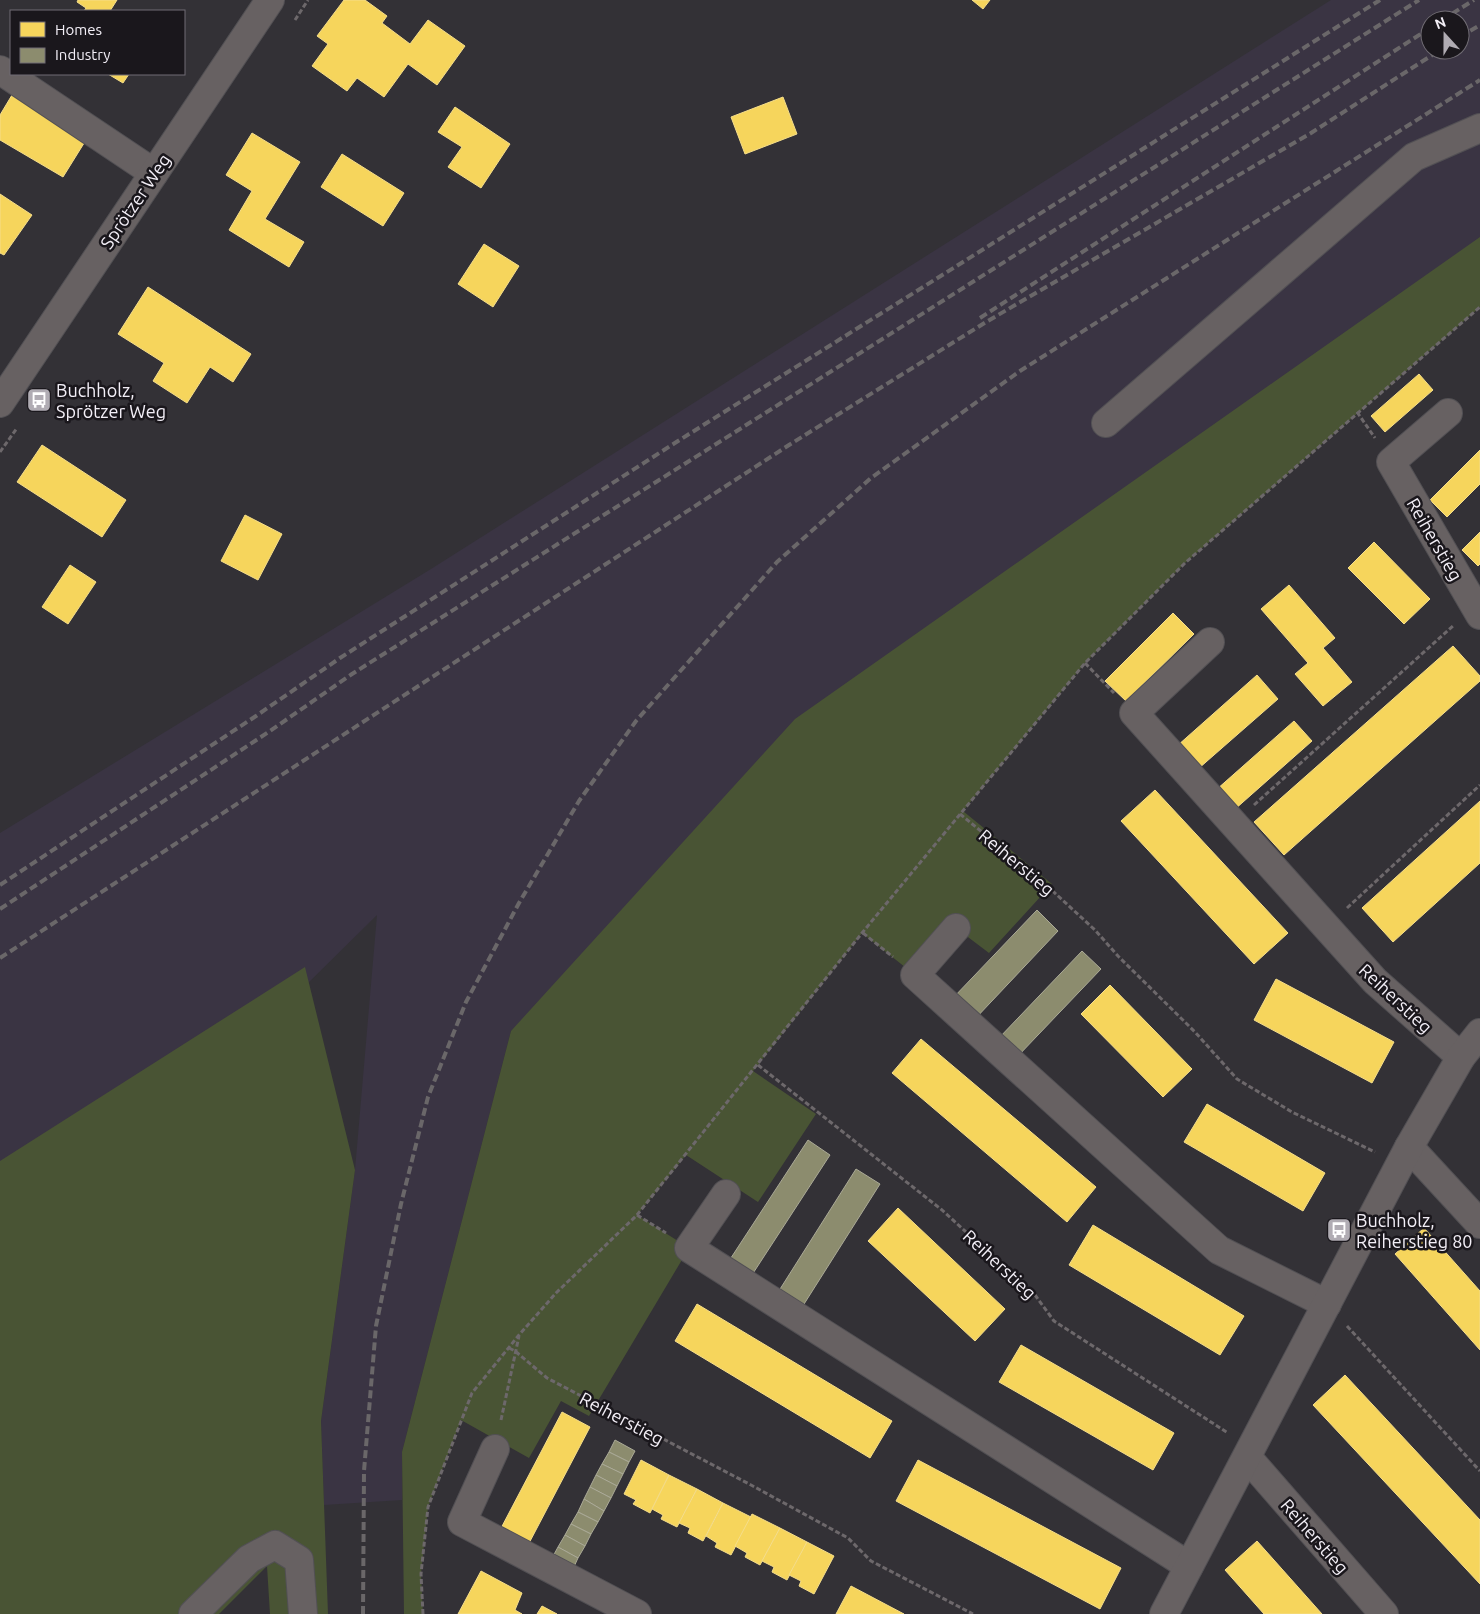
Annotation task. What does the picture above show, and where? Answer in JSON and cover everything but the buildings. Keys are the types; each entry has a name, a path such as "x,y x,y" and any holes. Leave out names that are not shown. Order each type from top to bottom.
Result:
{"street":[{"name":"Sprötzer Weg","path":"0,403 8,372 154,173 270,0"},
{"path":"0,70 154,173"},
{"path":"1106,423 1414,157 1480,128"},
{"name":"Reiherstieg","path":"1448,413 1391,462 1477,610"},
{"path":"1134,713 1210,642"},
{"name":"Reiherstieg","path":"1134,713 1375,982 1461,1057"},
{"path":"956,928 915,975 1219,1250 1327,1304"},
{"path":"1164,1614 1405,1156 1461,1057 1480,1034"},
{"path":"1405,1156 1480,1224"},
{"path":"726,1194 689,1248 1189,1566"},
{"path":"495,1449 462,1522 637,1614"},
{"name":"Reiherstieg","path":"1249,1453 1384,1614"},
{"path":"193,1614 249,1559 275,1545 300,1560 303,1614"}],"path":[{"path":"423,1614 421,1574 428,1507 472,1393 556,1293 637,1215 862,933 1085,663 1185,563 1480,306"},
{"path":"1233,824 1477,610"},
{"path":"1085,663 1134,713"},
{"path":"1326,927 1480,785"},
{"name":"Reiherstieg","path":"960,814 1044,883 1095,930 1118,956 1200,1038 1237,1079 1292,1112 1405,1156"},
{"path":"862,933 915,975"},
{"name":"Reiherstieg","path":"758,1065 942,1210 1035,1295 1054,1321 1249,1453"},
{"path":"1327,1304 1480,1471"},
{"path":"495,1449 519,1335"},
{"name":"Reiherstieg","path":"509,1348 547,1378 848,1538 871,1561 973,1614"}],"shaded area":[{"path":"1331,0 1480,0 1480,274 511,1031 402,1452 402,1500 324,1505 321,1421 355,1170 377,915 87,1201 0,1264 0,833 431,569"}],"green space":[{"path":"1480,237 1480,307 1185,563 1085,663 963,811 1052,884 989,953 956,928 915,975 862,933 753,1071 816,1114 758,1202 686,1155 637,1215 689,1248 589,1416 561,1401 529,1458 461,1420 428,1507 421,1574 423,1614 404,1614 402,1452 511,1031 795,719"},
{"path":"305,967 355,1170 321,1421 328,1614 270,1614 267,1566 219,1614 0,1614 0,1161"}],"railway":[{"path":"0,885 256,716 340,658 678,441 1380,0"},
{"path":"0,909 270,731 352,674 1419,0"},
{"path":"1458,10 1474,0"},
{"path":"1470,31 1480,25"},
{"path":"980,318 1420,34"},
{"path":"0,958 789,445 986,322 1311,133 1424,60"},
{"path":"363,1614 364,1471 376,1326 401,1204 428,1097 466,1002 519,903 579,801 636,721 777,562 871,478 1020,371 1480,80"}],"place":[{"name":"Buchholz, Sprötzer Weg","path":"39,400"},
{"name":"Buchholz, Reiherstieg 80","path":"1339,1230"}]}
